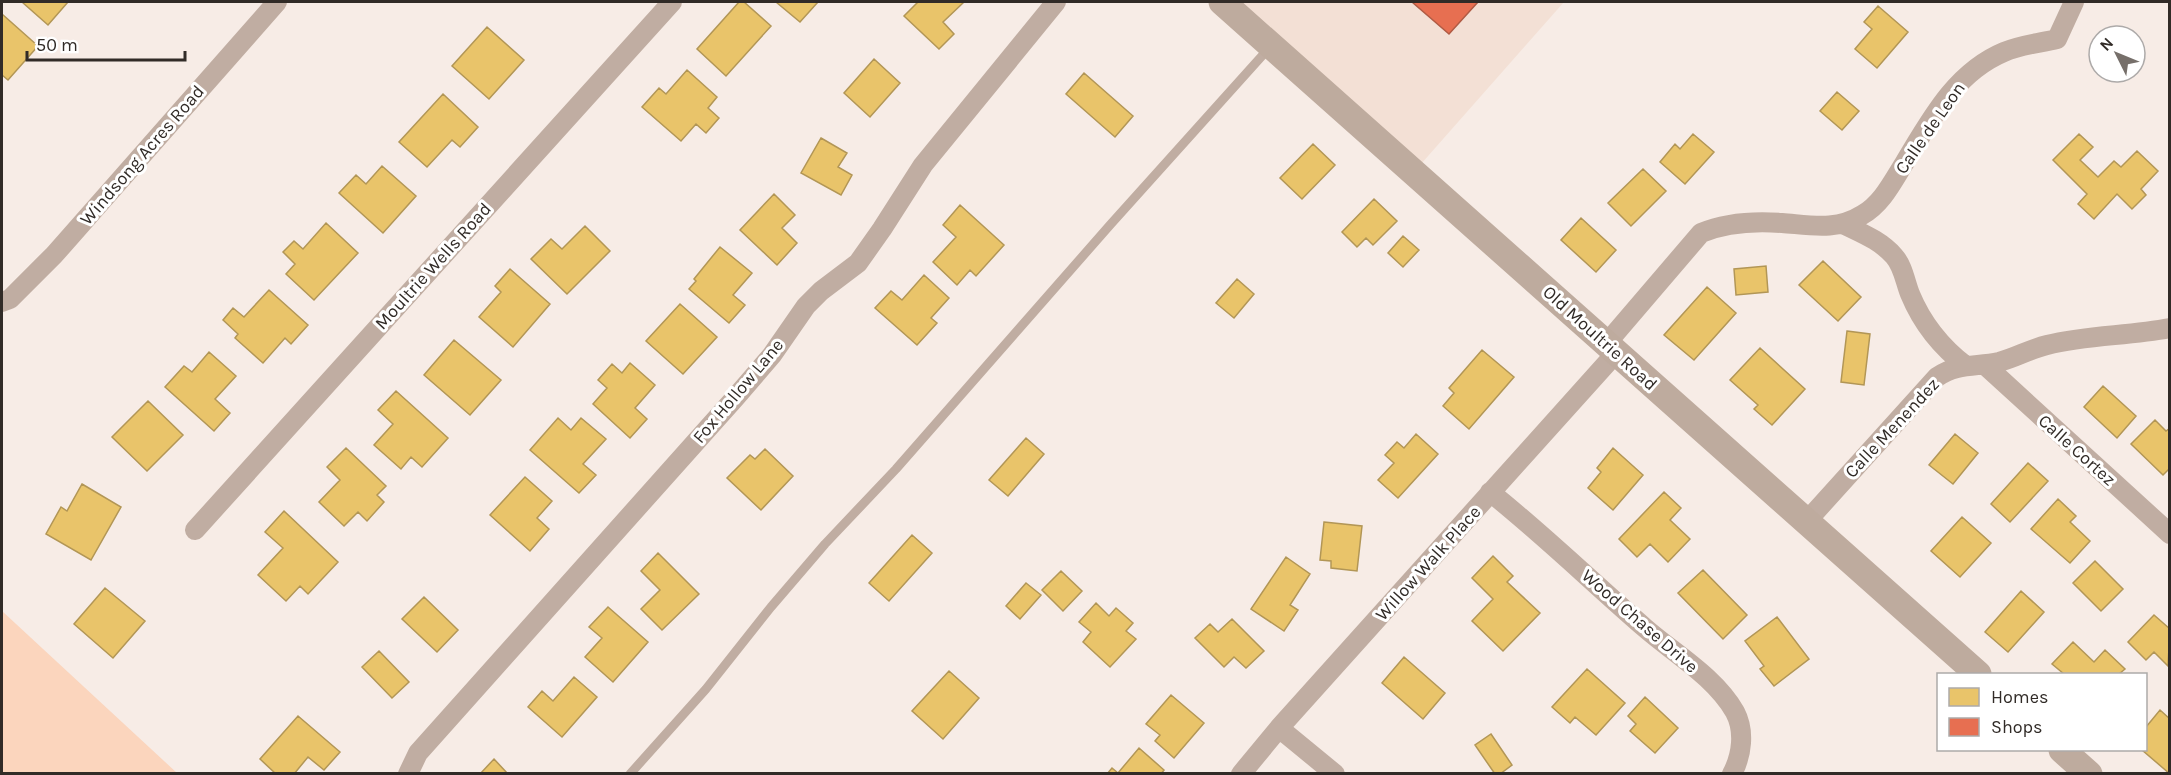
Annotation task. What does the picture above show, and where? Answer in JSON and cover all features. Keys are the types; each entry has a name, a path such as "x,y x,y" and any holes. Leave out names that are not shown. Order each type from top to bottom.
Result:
{"main road":[{"name":"Old Moultrie Road","path":"1222,2 1975,673"},
{"path":"2063,751 2088,774"}],"street":[{"name":"Windsong Acres Road","path":"2,302 10,299 54,255 277,2"},
{"name":"Moultrie Wells Road","path":"195,530 672,2"},
{"name":"Fox Hollow Lane","path":"408,774 418,753 735,398 771,355 806,306 821,291 858,263 922,165 1056,2"},
{"name":"Calle de Leon","path":"1611,348 1701,233 1714,227 1746,224 1780,223 1821,227 1843,224 1862,216 1873,207 1889,187 1948,96 1963,78 1982,63 2006,51 2057,39 2074,2"},
{"path":"1843,224 1878,241 1894,256 1901,266 1911,296 1932,334 1947,352 1975,366"},
{"name":"Calle Menendez","path":"1806,522 1937,377 1956,367 2002,361 2045,345 2088,337 2136,334 2169,328"},
{"name":"Willow Walk Place","path":"1241,774 1279,728 1490,492 1611,348"},
{"name":"Calle Cortez","path":"1975,366 2169,534"},
{"name":"Wood Chase Drive","path":"1490,492 1531,524 1646,629 1724,696 1736,714 1743,736 1732,774"},
{"path":"1279,728 1335,774"}],"lane":[{"path":"630,774 706,689 825,544 896,469 1271,45"}],"shaded area":[{"path":"1238,2 1564,2 1421,164"},
{"path":"2,611 177,773 2,773"}],"building: Homes":[{"path":"22,2 68,2 48,25"},
{"path":"739,2 744,2 771,26 726,76 697,49"},
{"path":"776,2 818,2 800,22"},
{"path":"918,2 964,2 943,22 954,34 939,49 904,16"},
{"path":"1878,6 1908,32 1877,68 1855,49 1872,29 1864,22"},
{"path":"2,14 38,46 8,80 2,75"},
{"path":"487,27 524,60 489,99 452,66"},
{"path":"874,59 900,83 870,117 844,93"},
{"path":"687,70 717,97 708,108 719,118 706,133 696,124 681,141 642,107 659,88 666,94"},
{"path":"1084,73 1133,116 1115,137 1066,94"},
{"path":"1837,92 1859,111 1842,130 1820,111"},
{"path":"443,94 478,127 460,147 452,140 427,167 399,142"},
{"path":"1693,134 1714,152 1685,184 1660,162 1675,144 1680,149"},
{"path":"2079,134 2093,147 2080,160 2098,177 2114,161 2121,167 2137,151 2158,171 2141,189 2146,195 2132,209 2117,194 2094,219 2078,204 2087,194 2053,160"},
{"path":"821,138 847,153 838,167 852,175 841,195 801,173"},
{"path":"1313,144 1335,165 1302,199 1280,178"},
{"path":"382,166 416,196 383,233 339,193 356,175 366,184"},
{"path":"1643,169 1666,191 1631,226 1608,203"},
{"path":"774,194 795,215 782,228 797,243 777,265 740,230"},
{"path":"1374,199 1397,221 1373,245 1366,238 1357,247 1342,232"},
{"path":"960,205 1004,245 976,276 970,270 957,285 933,262 956,237 943,225"},
{"path":"1581,218 1616,250 1596,272 1561,240"},
{"path":"326,223 358,253 314,300 286,274 295,264 283,252 294,241 303,249"},
{"path":"585,226 610,251 567,294 531,259 551,239 562,249"},
{"path":"1403,236 1419,250 1403,267 1388,253"},
{"path":"720,247 752,273 733,295 745,305 729,323 689,289 696,281 694,279"},
{"path":"1823,261 1861,297 1838,321 1799,285"},
{"path":"1766,266 1768,292 1736,295 1734,269"},
{"path":"510,269 550,304 513,347 479,317 501,292 495,286"},
{"path":"924,275 949,298 931,318 937,323 917,345 875,308 891,291 902,300"},
{"path":"1237,279 1254,294 1234,318 1216,303"},
{"path":"1707,287 1736,313 1694,360 1664,335"},
{"path":"269,290 308,325 291,344 285,338 263,363 235,338 238,334 223,320 233,308 244,317"},
{"path":"680,304 717,337 683,374 646,341"},
{"path":"1847,331 1870,334 1864,385 1841,382"},
{"path":"454,340 501,380 470,415 424,375"},
{"path":"1760,348 1805,389 1772,425 1754,409 1758,405 1730,380"},
{"path":"1482,350 1514,377 1469,429 1443,406 1454,393 1449,388"},
{"path":"209,352 236,376 215,399 230,413 214,431 165,387 184,366 192,372"},
{"path":"630,363 655,385 635,408 647,419 630,438 593,404 607,388 598,380 612,364 622,373"},
{"path":"2103,386 2136,416 2117,438 2084,407"},
{"path":"396,391 448,438 422,467 411,457 401,469 374,445 393,424 378,410"},
{"path":"148,401 183,435 147,471 112,437"},
{"path":"558,418 571,430 581,418 606,439 583,464 596,475 579,493 530,450"},
{"path":"2155,420 2166,431 2170,428 2170,468 2163,475 2131,444"},
{"path":"1416,434 1438,454 1398,498 1378,480 1394,463 1385,455 1397,442 1404,448"},
{"path":"1955,434 1978,453 1953,484 1929,465"},
{"path":"1026,438 1044,454 1008,496 989,480"},
{"path":"346,448 386,486 377,495 384,502 367,521 358,512 344,526 319,502 340,480 327,467"},
{"path":"1613,448 1643,475 1613,510 1588,488 1601,472 1597,468"},
{"path":"765,449 793,476 761,510 727,478 750,455 755,459"},
{"path":"2028,463 2048,481 2010,522 1991,504"},
{"path":"525,477 552,501 537,518 549,529 530,551 490,515"},
{"path":"82,484 121,507 91,560 46,534 61,507 67,511"},
{"path":"1664,492 1681,508 1670,520 1690,539 1668,562 1650,544 1637,557 1619,539"},
{"path":"2058,499 2076,516 2070,522 2090,541 2070,563 2031,529"},
{"path":"284,511 338,562 308,594 300,586 286,601 258,575 283,548 265,532"},
{"path":"1962,517 1991,543 1960,577 1931,551"},
{"path":"1324,522 1362,526 1357,571 1331,568 1331,561 1320,560"},
{"path":"912,535 932,553 889,601 869,583"},
{"path":"658,553 699,594 662,630 641,609 660,590 641,571"},
{"path":"1493,556 1513,576 1507,582 1540,613 1503,651 1472,621 1493,599 1472,578"},
{"path":"1286,557 1310,574 1290,605 1298,610 1284,631 1251,609"},
{"path":"2095,561 2123,589 2101,611 2073,583"},
{"path":"1703,570 1747,615 1723,639 1678,593"},
{"path":"1061,571 1082,591 1063,611 1042,590"},
{"path":"1026,583 1041,595 1020,619 1006,606"},
{"path":"105,588 145,621 113,658 74,624"},
{"path":"2021,591 2044,612 2008,652 1985,632"},
{"path":"424,597 458,630 437,652 402,619"},
{"path":"1096,603 1109,616 1116,608 1133,623 1126,631 1136,639 1110,667 1083,642 1091,632 1079,622"},
{"path":"608,607 648,642 613,682 585,657 602,638 589,627"},
{"path":"2154,615 2170,629 2168,666 2154,652 2146,660 2128,642"},
{"path":"1777,617 1809,659 1774,686 1760,669 1764,666 1745,641"},
{"path":"1232,619 1264,651 1246,668 1234,657 1224,667 1195,638 1210,624 1218,632"},
{"path":"2073,642 2094,662 2105,650 2125,669 2120,673 2063,673 2052,664"},
{"path":"379,651 409,682 392,698 362,667"},
{"path":"1404,657 1445,693 1423,719 1382,683"},
{"path":"1587,669 1625,703 1596,735 1575,717 1570,723 1552,707"},
{"path":"949,671 979,698 943,739 912,711"},
{"path":"574,677 597,697 562,737 528,707 542,691 553,701"},
{"path":"1171,695 1204,723 1174,758 1155,741 1160,735 1146,724"},
{"path":"1645,697 1678,728 1655,753 1630,731 1636,724 1628,716"},
{"path":"2160,710 2170,719 2170,774 2143,751 2147,751 2147,726"},
{"path":"298,716 340,752 324,770 308,757 294,774 276,774 260,759"},
{"path":"1491,734 1512,765 1500,774 1495,774 1475,745"},
{"path":"1139,748 1164,770 1161,774 1107,774 1112,768 1118,773"},
{"path":"494,759 508,774 480,774"}],"building: Shops":[{"path":"1412,2 1478,2 1449,34"}]}
